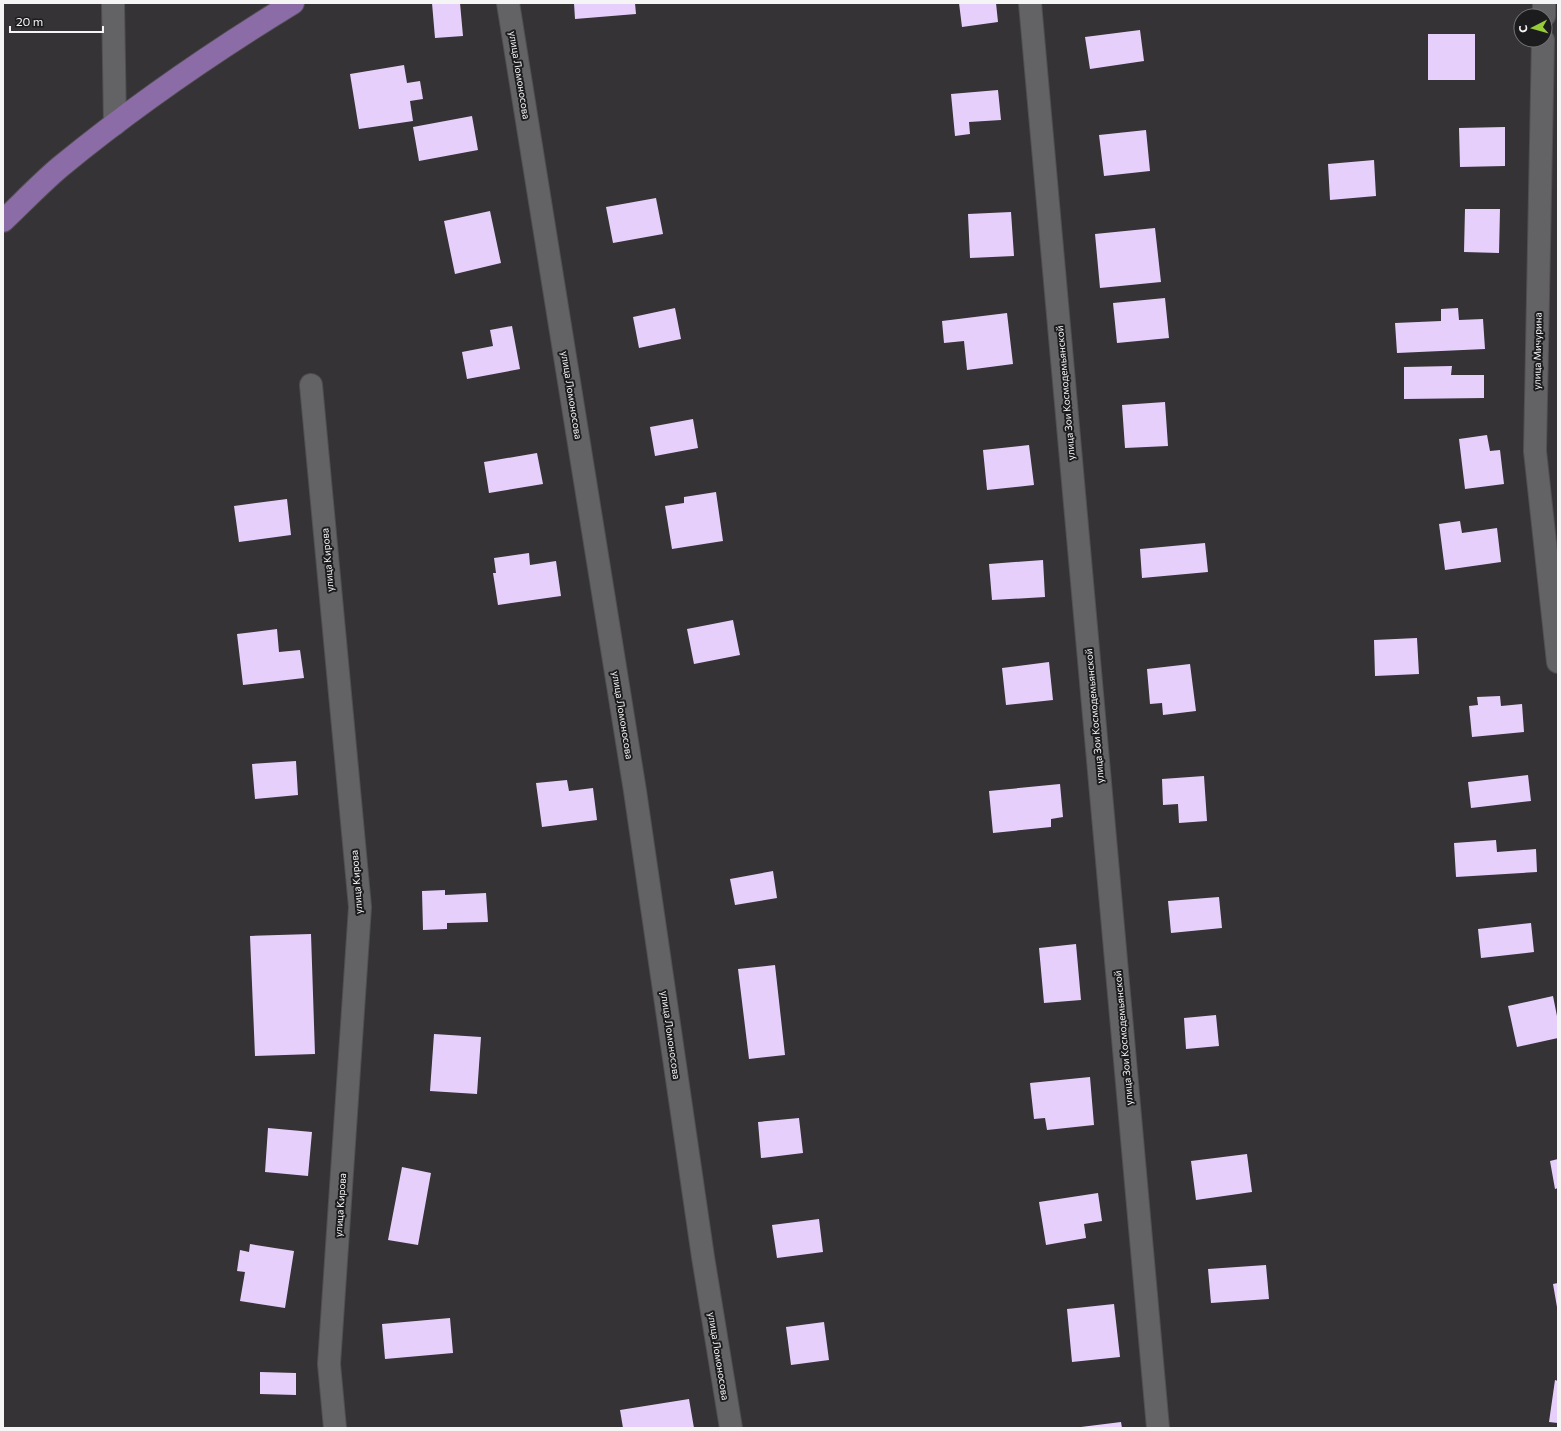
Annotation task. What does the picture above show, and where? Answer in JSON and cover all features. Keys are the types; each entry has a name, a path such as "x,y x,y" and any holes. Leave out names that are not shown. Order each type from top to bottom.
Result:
{"main road":[{"path":"3,221 59,168 115,124 204,61 293,3"}],"street":[{"path":"113,3 115,124"},
{"name":"улица Ломоносова","path":"508,3 635,791 703,1257 731,1428"},
{"name":"улица Зои Космодемьянской","path":"1030,3 1158,1428"},
{"name":"улица Мичурина","path":"1543,48 1535,452 1558,662"},
{"name":"улица Кирова","path":"311,385 360,907 329,1364 334,1428"}],"building":[{"path":"432,3 460,3 463,36 435,38"},
{"path":"574,3 635,3 636,14 575,19"},
{"path":"959,3 996,3 998,22 962,27"},
{"path":"1140,30 1144,61 1090,69 1085,37"},
{"path":"1428,34 1475,34 1475,80 1428,80"},
{"path":"404,65 407,83 420,81 423,99 410,101 413,121 359,129 350,74"},
{"path":"998,90 1001,120 969,122 970,134 955,136 951,94"},
{"path":"472,116 478,150 419,161 413,127"},
{"path":"1505,127 1505,166 1460,167 1459,128"},
{"path":"1146,130 1150,171 1104,176 1099,135"},
{"path":"1374,160 1376,196 1330,200 1328,164"},
{"path":"656,198 663,234 613,243 606,207"},
{"path":"1465,209 1500,209 1499,253 1464,252"},
{"path":"490,211 501,263 455,274 444,221"},
{"path":"1011,212 1014,256 970,258 968,214"},
{"path":"1155,228 1161,282 1100,288 1095,234"},
{"path":"1165,298 1169,338 1117,343 1113,303"},
{"path":"675,308 681,339 639,348 633,317"},
{"path":"1458,308 1459,320 1483,319 1485,349 1397,353 1395,323 1441,321 1441,309"},
{"path":"1007,313 1013,364 967,370 964,341 944,343 942,321"},
{"path":"512,326 520,369 467,379 462,352 493,346 490,330"},
{"path":"1452,366 1451,375 1484,375 1484,398 1404,399 1404,367"},
{"path":"1165,402 1168,446 1125,448 1122,405"},
{"path":"693,419 698,448 655,456 650,427"},
{"path":"1487,435 1490,451 1500,450 1504,484 1465,489 1459,439"},
{"path":"1029,445 1034,485 987,490 983,450"},
{"path":"537,453 543,484 489,493 484,462"},
{"path":"716,492 723,541 672,549 665,506 684,503 684,497"},
{"path":"287,499 291,535 239,542 234,506"},
{"path":"1460,521 1462,533 1497,528 1501,562 1445,570 1439,524"},
{"path":"1205,543 1208,572 1142,578 1140,549"},
{"path":"529,553 530,565 556,561 561,596 498,605 493,573 496,573 494,558"},
{"path":"1043,560 1045,597 992,600 989,564"},
{"path":"733,620 740,655 694,664 687,629"},
{"path":"277,629 279,652 300,650 304,678 243,685 237,634"},
{"path":"1417,638 1419,674 1375,676 1374,640"},
{"path":"1049,662 1053,700 1006,705 1002,668"},
{"path":"1190,664 1196,711 1163,715 1162,703 1150,704 1147,669"},
{"path":"1500,696 1501,706 1522,704 1524,732 1472,737 1469,706 1478,705 1477,697"},
{"path":"296,761 298,795 255,799 252,764"},
{"path":"1528,775 1531,801 1471,808 1468,782"},
{"path":"1204,776 1207,821 1179,823 1178,804 1163,805 1162,779"},
{"path":"567,780 569,791 593,788 597,820 542,827 536,783"},
{"path":"1060,784 1063,817 1051,819 1051,827 993,833 989,791"},
{"path":"1496,840 1497,852 1536,849 1537,872 1456,877 1454,843"},
{"path":"773,871 777,898 735,905 730,879"},
{"path":"445,890 445,895 486,893 488,922 447,923 447,929 423,930 422,891"},
{"path":"1219,897 1222,928 1171,933 1168,901"},
{"path":"1531,923 1534,952 1481,958 1478,929"},
{"path":"311,934 315,1054 255,1056 250,936"},
{"path":"1076,944 1081,1000 1044,1003 1039,948"},
{"path":"775,965 785,1055 749,1059 738,969"},
{"path":"1553,996 1558,1021 1558,1038 1517,1047 1508,1006"},
{"path":"1216,1015 1219,1046 1186,1049 1184,1018"},
{"path":"434,1034 481,1037 477,1094 430,1091"},
{"path":"1090,1077 1094,1125 1047,1130 1045,1118 1034,1119 1030,1083"},
{"path":"799,1118 803,1153 761,1158 758,1122"},
{"path":"268,1128 312,1132 308,1176 265,1172"},
{"path":"1247,1154 1252,1192 1196,1200 1191,1161"},
{"path":"1558,1159 1558,1188 1555,1189 1550,1161"},
{"path":"402,1167 431,1173 418,1245 388,1240"},
{"path":"1098,1193 1102,1221 1084,1224 1086,1238 1046,1245 1039,1202"},
{"path":"819,1219 823,1252 777,1258 772,1225"},
{"path":"250,1244 294,1251 285,1308 240,1301 245,1272 237,1271 240,1250 249,1252"},
{"path":"1266,1265 1269,1299 1211,1303 1208,1269"},
{"path":"1558,1283 1558,1307 1557,1307 1553,1284"},
{"path":"1114,1304 1120,1357 1072,1362 1067,1309"},
{"path":"450,1318 453,1353 385,1359 382,1324"},
{"path":"824,1322 829,1360 791,1365 786,1327"},
{"path":"260,1372 296,1373 296,1395 260,1394"},
{"path":"1555,1380 1558,1381 1558,1423 1549,1422"},
{"path":"689,1399 694,1428 623,1428 620,1410"},
{"path":"1121,1422 1122,1428 1081,1428 1081,1427"}]}
